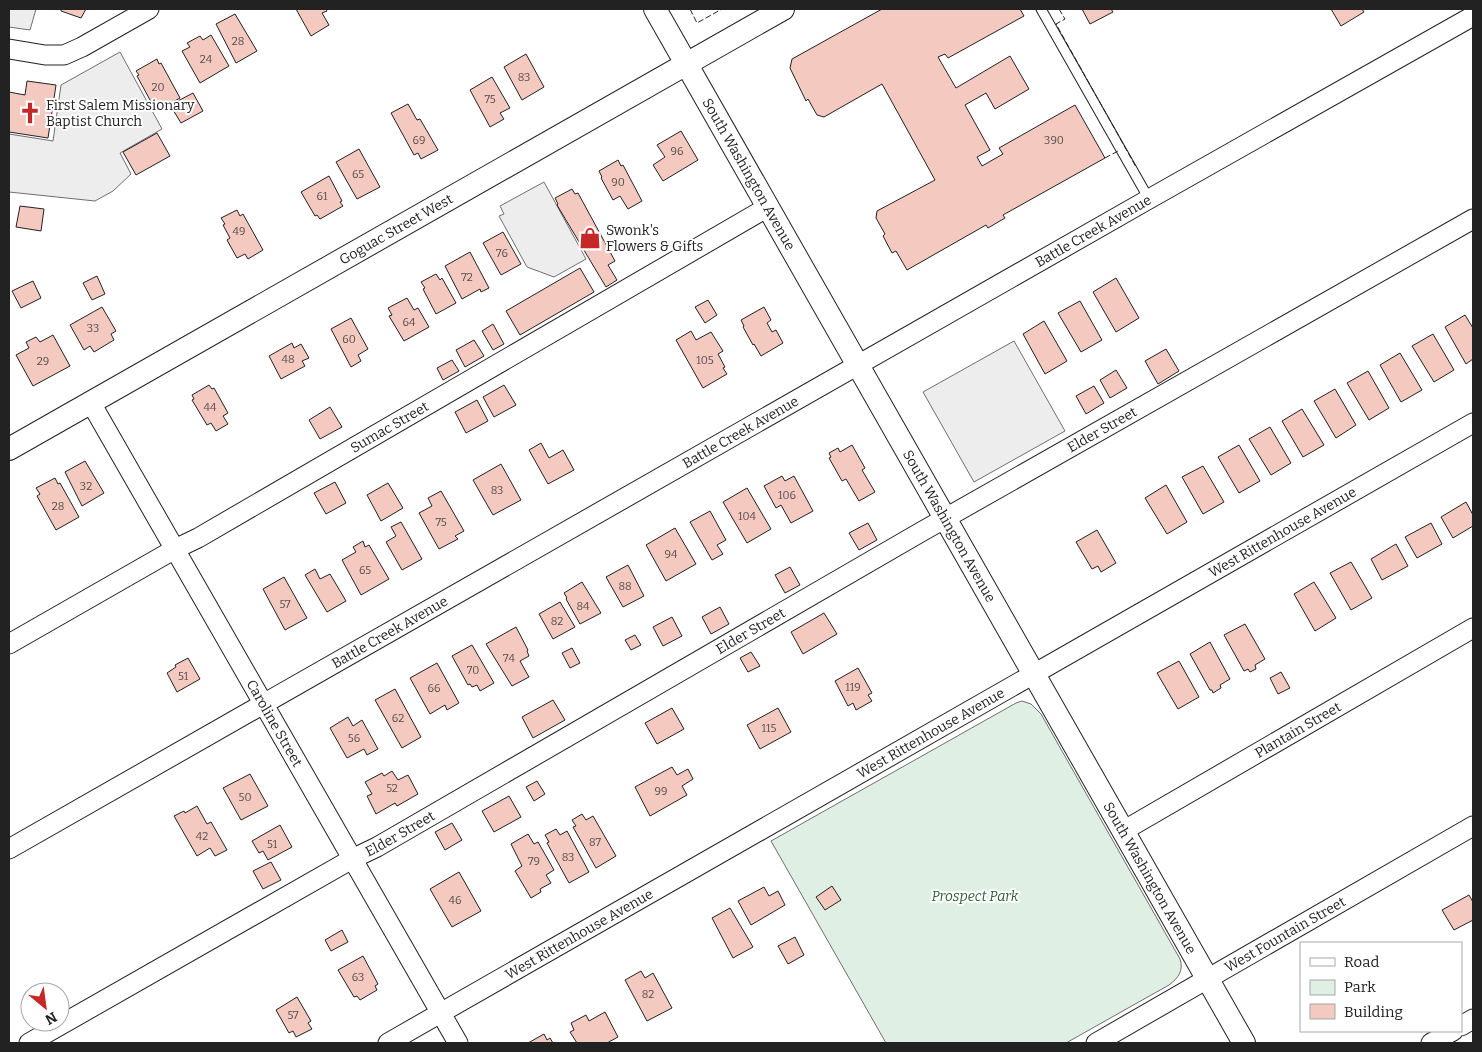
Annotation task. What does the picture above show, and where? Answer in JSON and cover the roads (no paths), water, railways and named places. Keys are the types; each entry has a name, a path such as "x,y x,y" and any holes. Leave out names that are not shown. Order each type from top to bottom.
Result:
{"street":[{"path":"9,49 45,55 64,55 82,47 149,9"},
{"name":"South Washington Avenue","path":"655,9 1244,1043"},
{"name":"Goguac Street West","path":"9,449 784,9"},
{"name":"Battle Creek Avenue","path":"9,849 1473,16"},
{"name":"Sumac Street","path":"9,644 224,523 768,207"},
{"name":"Elder Street","path":"29,1043 352,859 377,847 945,518 1473,219"},
{"name":"Caroline Street","path":"91,403 458,1043"},
{"name":"West Rittenhouse Avenue","path":"388,1043 1473,423"},
{"name":"Plantain Street","path":"1123,831 1473,628"},
{"name":"West Fountain Street","path":"1096,1043 1473,826"},
{"path":"1462,1025 1473,1019"},
{"path":"1431,1043 1451,1032"}],"lane":[{"path":"1041,9 1149,199"}],"place":[{"name":"First Salem Missionary Baptist Church","path":"30,113"},
{"name":"Swonk's Flowers & Gifts","path":"590,238"}],"park label":[{"name":"Prospect Park","path":"975,896"}]}
